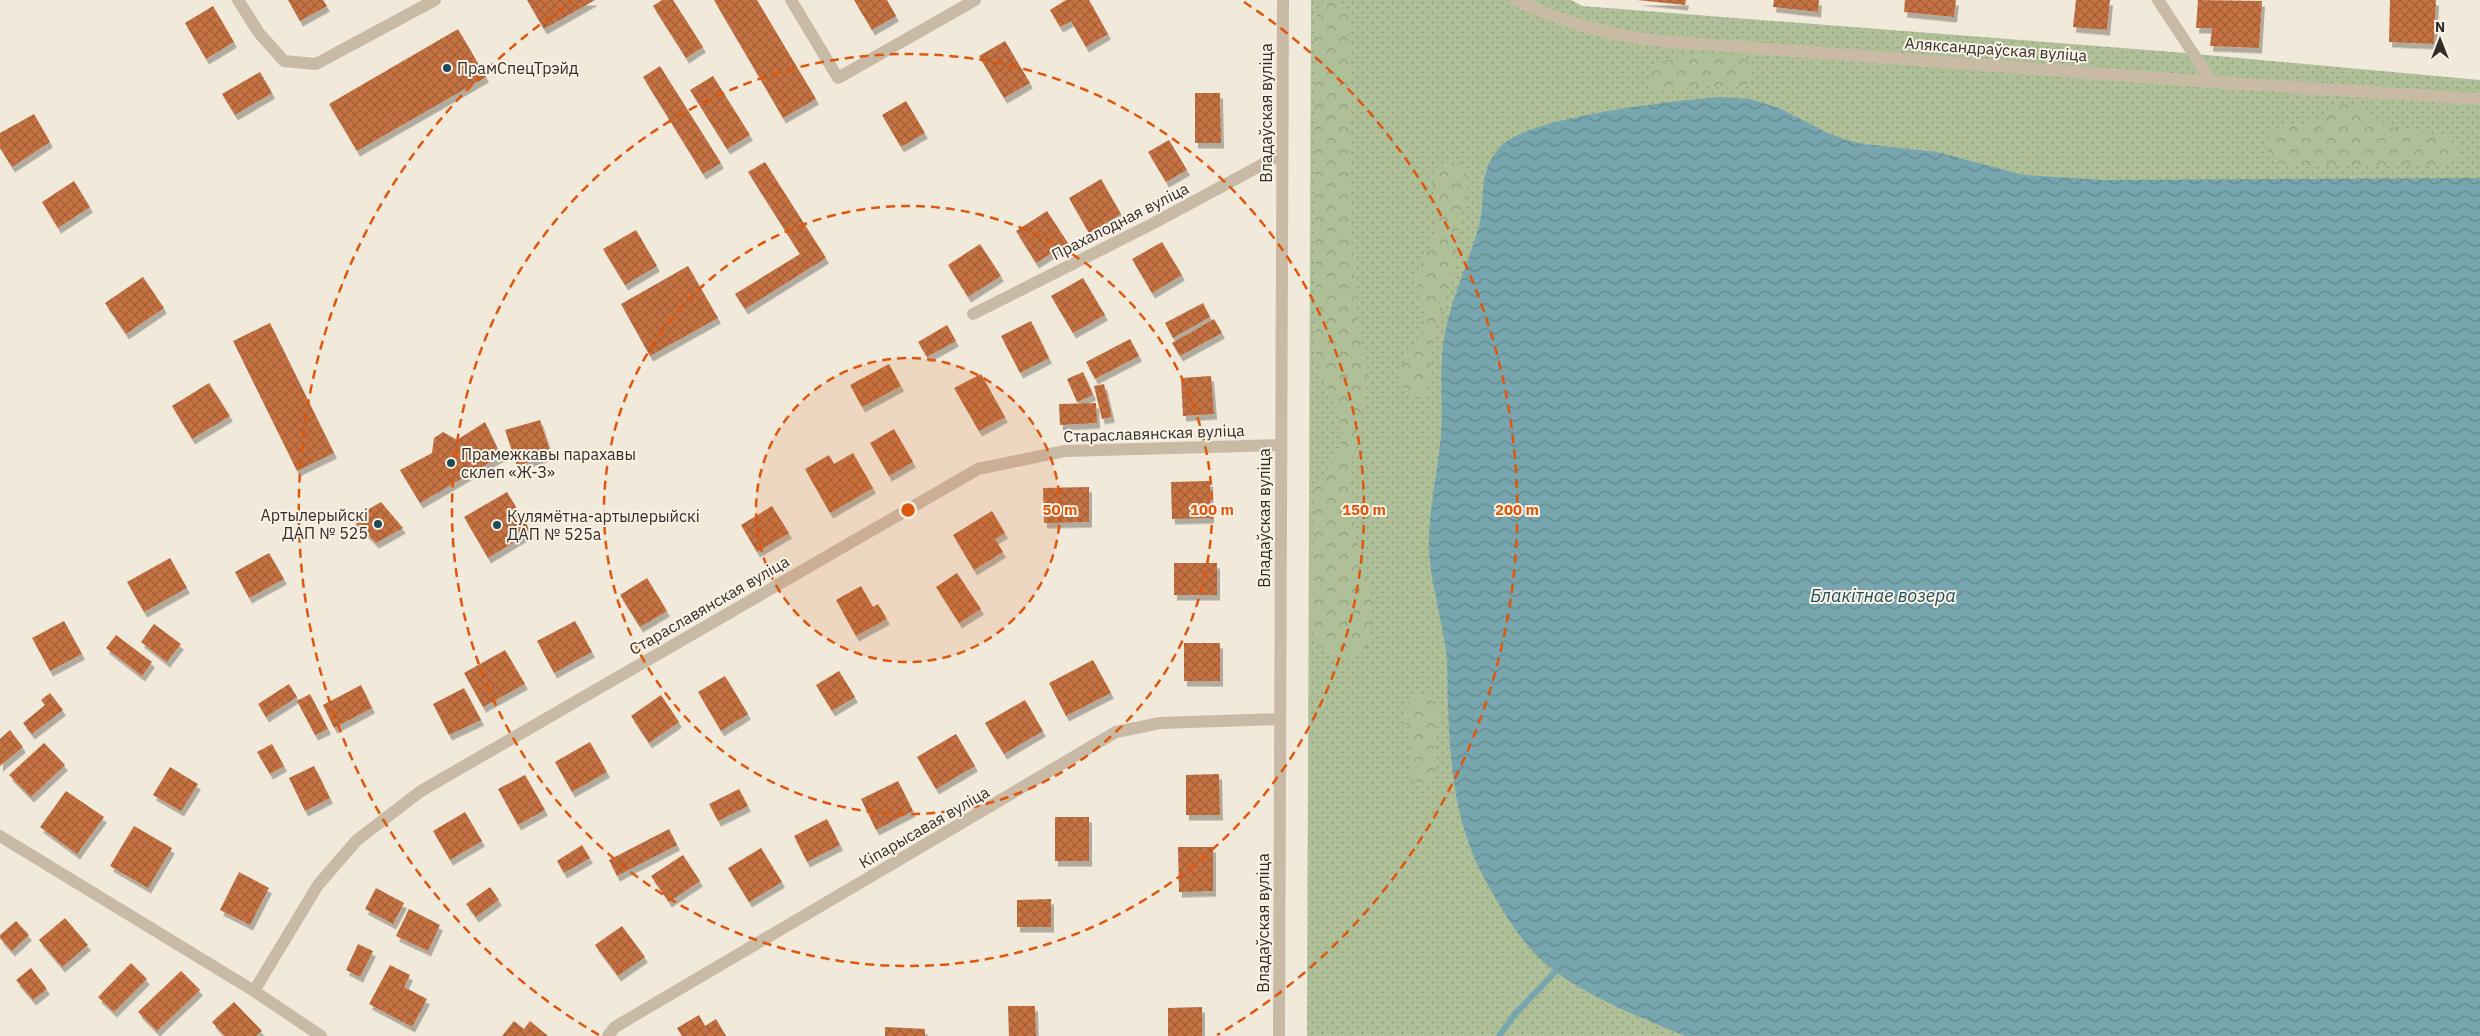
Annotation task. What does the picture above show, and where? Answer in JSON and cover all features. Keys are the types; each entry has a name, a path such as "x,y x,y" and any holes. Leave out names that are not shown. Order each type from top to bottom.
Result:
{"street":[{"path":"238,0 259,33 284,61 316,64 435,0"},
{"path":"791,0 838,78 975,0"},
{"name":"Владаўская вуліца","path":"1278,1036 1283,0"},
{"name":"Аляксандраўская вуліца","path":"1516,0 1549,16 1584,28 1621,37 2212,82 2480,99"},
{"path":"2158,0 2212,82"},
{"name":"Прахалодная вуліца","path":"973,314 1152,224 1282,154"},
{"name":"Стараславянская вуліца","path":"254,991 318,885 357,840 421,791 978,469 1065,451 1281,445"},
{"name":"Кіпарысавая вуліца","path":"608,1036 615,1027 1116,732 1160,723 1280,719"},
{"path":"0,836 254,991 321,1036"}],"green space":[{"name":"Блакітнае возера","path":"1311,0 1571,0 1582,6 2174,52 2480,80 2480,1036 1307,1036"},
{"path":"1326,0 1336,1 1345,6 1350,19 1354,281 1358,325 1368,374 1354,448 1351,486 1353,518 1371,603 1371,635 1363,651 1347,657 1330,654 1323,649 1314,636 1311,617 1314,491 1341,449 1343,439 1338,415 1316,357 1315,22 1320,5"},
{"path":"1725,53 1737,54 1751,64 1753,75 1750,82 1745,86 1728,88 1696,86 1664,91 1651,88 1648,82 1651,70 1668,60 1677,57"},
{"path":"2341,104 2360,108 2389,127 2450,137 2456,142 2460,155 2452,163 2433,166 2303,167 2279,163 2270,156 2267,143 2268,137 2273,131 2282,127 2311,123"},
{"path":"1449,161 1458,163 1465,168 1468,185 1458,232 1455,264 1434,336 1427,391 1424,396 1416,399 1409,395 1403,385 1401,378 1402,367 1424,323 1424,311 1417,284 1418,271 1437,228 1433,189 1435,172 1440,165"},
{"path":"1418,695 1429,696 1435,700 1439,706 1440,714 1434,746 1434,773 1432,780 1424,784 1417,784 1413,778 1406,717 1408,703"}],"water":[{"name":"Блакітнае возера","path":"1719,97 1750,99 1779,108 1828,133 1847,140 1863,144 1937,152 2024,175 2104,180 2480,178 2480,1036 1685,1036 1587,992 1557,973 1526,944 1502,909 1477,864 1462,820 1453,775 1449,729 1447,661 1432,578 1429,550 1431,511 1441,433 1443,346 1449,315 1479,226 1485,174 1494,155 1502,145 1518,135 1572,118 1638,106"}],"building":[{"path":"288,0 323,0 327,6 300,21"},
{"path":"527,0 595,0 544,29"},
{"path":"662,0 673,0 703,47 686,58 653,6"},
{"path":"714,0 757,0 816,99 783,118"},
{"path":"854,0 887,0 896,16 872,30"},
{"path":"1066,0 1089,0 1108,34 1086,47 1071,21 1060,27 1050,10"},
{"path":"1637,0 1686,0 1685,5"},
{"path":"1774,0 1819,0 1818,12 1773,7"},
{"path":"1905,0 1956,0 1954,17 1904,12"},
{"path":"2076,0 2110,0 2107,30 2073,27"},
{"path":"2198,0 2262,1 2259,48 2210,46 2212,28 2196,28"},
{"path":"2390,0 2436,0 2434,44 2389,42"},
{"path":"213,6 234,42 206,59 185,23"},
{"path":"458,29 486,77 357,151 329,104"},
{"path":"1005,41 1030,83 1004,98 979,56"},
{"path":"660,66 721,163 703,174 643,77"},
{"path":"260,72 272,93 235,115 222,94"},
{"path":"713,76 750,135 727,149 690,90"},
{"path":"1195,93 1220,93 1221,143 1195,143"},
{"path":"906,101 925,133 901,147 882,115"},
{"path":"34,114 50,142 12,167 0,148 0,133"},
{"path":"1169,140 1187,170 1166,182 1148,152"},
{"path":"765,162 826,258 745,309 735,294 800,254 748,172"},
{"path":"1101,179 1121,214 1089,233 1069,198"},
{"path":"74,181 90,207 58,228 42,202"},
{"path":"1047,211 1068,243 1036,263 1016,231"},
{"path":"636,230 657,266 625,285 603,249"},
{"path":"1162,242 1182,275 1152,293 1132,259"},
{"path":"980,244 1001,276 968,297 948,265"},
{"path":"688,266 718,318 650,356 621,304"},
{"path":"143,277 164,308 126,334 105,303"},
{"path":"1083,278 1105,315 1073,333 1051,296"},
{"path":"1203,303 1210,317 1173,338 1165,323"},
{"path":"1214,319 1222,333 1180,356 1172,343"},
{"path":"1031,321 1049,358 1020,373 1001,336"},
{"path":"270,323 334,453 297,471 233,341"},
{"path":"947,325 956,341 927,357 918,342"},
{"path":"1130,339 1139,356 1095,379 1086,362"},
{"path":"889,364 901,386 862,407 850,385"},
{"path":"1083,372 1093,395 1077,402 1067,379"},
{"path":"981,374 1005,417 979,431 954,388"},
{"path":"1211,376 1214,414 1183,416 1181,378"},
{"path":"209,383 230,416 192,439 172,406"},
{"path":"1104,384 1112,417 1102,419 1094,386"},
{"path":"1096,403 1097,423 1060,425 1059,404"},
{"path":"540,420 551,454 517,466 505,430"},
{"name":"Прамежкавы парахавы склеп «Ж-З»","path":"485,422 501,456 420,503 400,470 432,453 434,438 443,432 457,440"},
{"path":"894,429 913,462 889,476 870,443"},
{"path":"853,453 873,488 830,513 805,469 829,455 834,464"},
{"path":"1210,481 1211,518 1172,519 1171,482"},
{"path":"1089,487 1089,522 1044,523 1043,488"},
{"name":"Кулямётна-артылерыйскі ДАП № 525а","path":"507,492 531,532 488,558 464,517"},
{"name":"Артылерыйскі ДАП № 525","path":"381,502 403,528 376,543 352,519"},
{"path":"772,506 789,533 757,552 741,525"},
{"path":"992,511 1005,533 995,539 1003,552 974,570 953,535"},
{"path":"269,553 284,579 249,598 235,572"},
{"path":"170,558 187,588 144,612 127,582"},
{"path":"1174,563 1217,563 1217,595 1174,595"},
{"path":"957,573 981,609 959,623 936,587"},
{"path":"647,578 667,611 640,627 620,595"},
{"path":"861,586 873,607 878,604 887,619 856,636 836,600"},
{"path":"64,621 82,654 50,671 32,638"},
{"path":"575,621 592,652 554,673 537,641"},
{"path":"154,624 181,644 167,662 141,642"},
{"path":"116,635 152,662 142,676 106,648"},
{"path":"1184,643 1220,643 1220,681 1184,681"},
{"path":"505,650 525,684 483,707 464,673"},
{"path":"1093,660 1111,693 1066,716 1049,683"},
{"path":"839,671 855,697 832,711 816,685"},
{"path":"725,676 748,714 721,731 698,692"},
{"path":"289,684 297,697 266,717 258,704"},
{"path":"361,685 372,708 334,728 323,705"},
{"path":"464,688 481,720 449,735 433,704"},
{"path":"50,693 63,710 32,734 23,723 45,705 41,700"},
{"path":"310,694 328,729 315,735 297,701"},
{"path":"661,695 679,722 649,743 631,716"},
{"path":"1025,700 1043,731 1004,754 985,723"},
{"path":"10,730 23,747 0,766 0,739"},
{"path":"956,734 975,766 936,789 917,757"},
{"path":"590,742 607,772 572,792 555,762"},
{"path":"44,743 65,765 31,797 9,775"},
{"path":"272,744 284,766 270,774 257,752"},
{"path":"314,766 330,798 305,811 289,778"},
{"path":"170,767 198,784 181,811 153,795"},
{"path":"1219,774 1220,815 1186,815 1186,775"},
{"path":"525,775 545,810 518,825 498,789"},
{"path":"898,781 913,811 876,830 861,799"},
{"path":"739,789 748,806 718,821 709,804"},
{"path":"66,791 104,817 77,854 40,827"},
{"path":"465,812 482,841 450,860 433,831"},
{"path":"1055,817 1089,817 1089,861 1055,861"},
{"path":"827,819 840,845 807,862 794,836"},
{"path":"134,826 172,848 148,888 110,866"},
{"path":"669,829 677,845 617,876 609,860"},
{"path":"582,845 590,858 564,873 557,861"},
{"path":"1178,847 1213,847 1213,891 1179,892"},
{"path":"761,848 782,882 749,902 728,868"},
{"path":"683,855 700,881 669,902 651,876"},
{"path":"239,872 269,888 250,925 220,910"},
{"path":"490,887 499,900 476,917 466,904"},
{"path":"376,888 404,903 393,924 365,909"},
{"path":"1051,899 1051,927 1017,927 1017,900"},
{"path":"409,909 440,925 428,951 396,936"},
{"path":"65,918 88,945 62,967 39,940"},
{"path":"16,921 29,935 12,951 0,938 0,935"},
{"path":"622,926 645,957 618,976 595,945"},
{"path":"358,944 373,951 360,977 346,970"},
{"path":"131,963 147,979 114,1012 98,997"},
{"path":"390,965 410,975 404,987 427,999 412,1027 369,1004"},
{"path":"31,968 47,989 33,1000 16,980"},
{"path":"181,971 200,990 157,1031 138,1012"},
{"path":"234,1002 262,1031 256,1036 225,1036 212,1022"},
{"path":"1008,1006 1035,1006 1036,1036 1009,1036"},
{"path":"1202,1007 1202,1036 1168,1036 1168,1008"},
{"path":"699,1015 705,1026 716,1019 726,1036 682,1036 677,1028"},
{"path":"514,1021 524,1029 530,1021 548,1036 502,1036"},
{"path":"885,1027 925,1029 925,1036 885,1036"}],"waterway":[{"path":"1499,1036 1515,1014 1555,972"}],"place":[{"name":"ПрамСпецТрэйд","path":"447,68"},
{"name":"Прамежкавы парахавы склеп «Ж-З»","path":"451,463"},
{"name":"Артылерыйскі ДАП № 525","path":"378,524"},
{"name":"Кулямётна-артылерыйскі ДАП № 525а","path":"497,525"}]}
